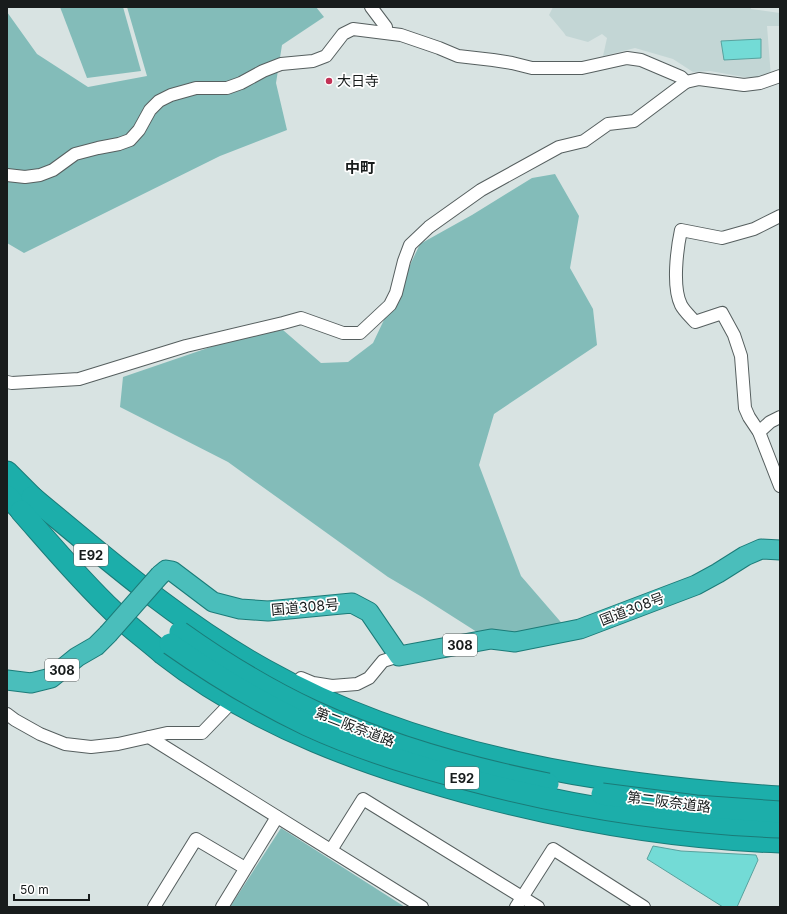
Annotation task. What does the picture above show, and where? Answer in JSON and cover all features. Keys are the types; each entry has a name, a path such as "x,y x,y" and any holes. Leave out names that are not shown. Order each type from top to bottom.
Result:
{"highway":[{"name":"第二阪奈道路","path":"7,472 20,501 85,550 132,593 175,638 223,680 278,711 337,738 425,768 541,798 631,814 694,821 780,827"},
{"path":"20,501 214,639 265,671 347,710 404,731 462,748 578,774 639,784 699,791 780,797"},
{"path":"20,501 78,576 115,613 164,654 218,691 273,722 303,736 363,760 422,780 502,802 546,812 629,827 692,836 780,842"},
{"name":"国道308号","path":"7,680 31,682 51,678 78,657 96,646 166,570 172,571 213,602 240,609 268,611 352,603 369,612 399,656 491,639 515,642 580,629 696,585 744,556 761,549 780,550"},
{"name":"第二阪奈道路","path":"175,638 313,711 371,735 429,754 515,776 574,789 633,799 696,806 780,812"}],"street":[{"path":"371,7 386,27"},
{"path":"7,175 25,177 40,175 53,170 75,154 130,140 139,130 150,110 159,101 171,95 196,88 227,88 281,64 313,61 326,56 343,34 353,29 401,35 458,56 512,63 532,68 582,68 626,58 641,60 681,77 686,82"},
{"path":"7,382 12,383 79,379 186,346 301,318 343,333 360,333 390,304 396,293 404,261 410,245 429,227 481,190 521,170 559,147 584,141 608,124 634,121 686,82 699,79 744,85 760,83 780,76"},
{"path":"780,216 754,229 722,238 682,230 678,243 675,272 681,305 695,322 722,313 734,335 741,356 745,408 759,432 780,486"},
{"path":"759,432 770,422 780,418"},
{"path":"274,663 296,676 313,683 332,686 357,684 369,678 383,662 399,656"},
{"path":"7,714 40,734 65,744 91,747 118,744 167,733 202,733 229,705"},
{"path":"149,737 422,907"},
{"path":"331,850 363,799 519,902 538,907"},
{"path":"222,907 277,817"},
{"path":"154,907 196,839 245,868"},
{"path":"519,902 553,850 644,907"}],"shaded area":[{"path":"60,7 123,7 141,71 87,78"},
{"path":"127,7 316,7 324,17 282,45 276,83 287,130 220,156 24,253 7,243 7,12 37,54 88,87 147,76"},
{"path":"553,7 751,7 751,9 780,13 780,26 767,26 771,77 744,77 710,71 693,72 673,59 635,48 603,56 607,38 602,34 588,42 566,36 549,15"},
{"path":"761,39 761,58 724,60 721,41"},
{"path":"555,174 579,216 570,268 593,309 597,345 494,414 479,465 521,576 572,635 532,649 502,648 388,577 228,462 120,407 123,377 237,338 283,330 321,363 348,362 373,343 420,244 472,215 532,178"},
{"path":"281,828 405,907 230,907"},
{"path":"653,846 681,851 756,855 758,860 737,907 723,907 647,859"}],"place":[{"name":"大日寺","path":"329,81"}],"district":[{"name":"中町","path":"360,168"}]}
